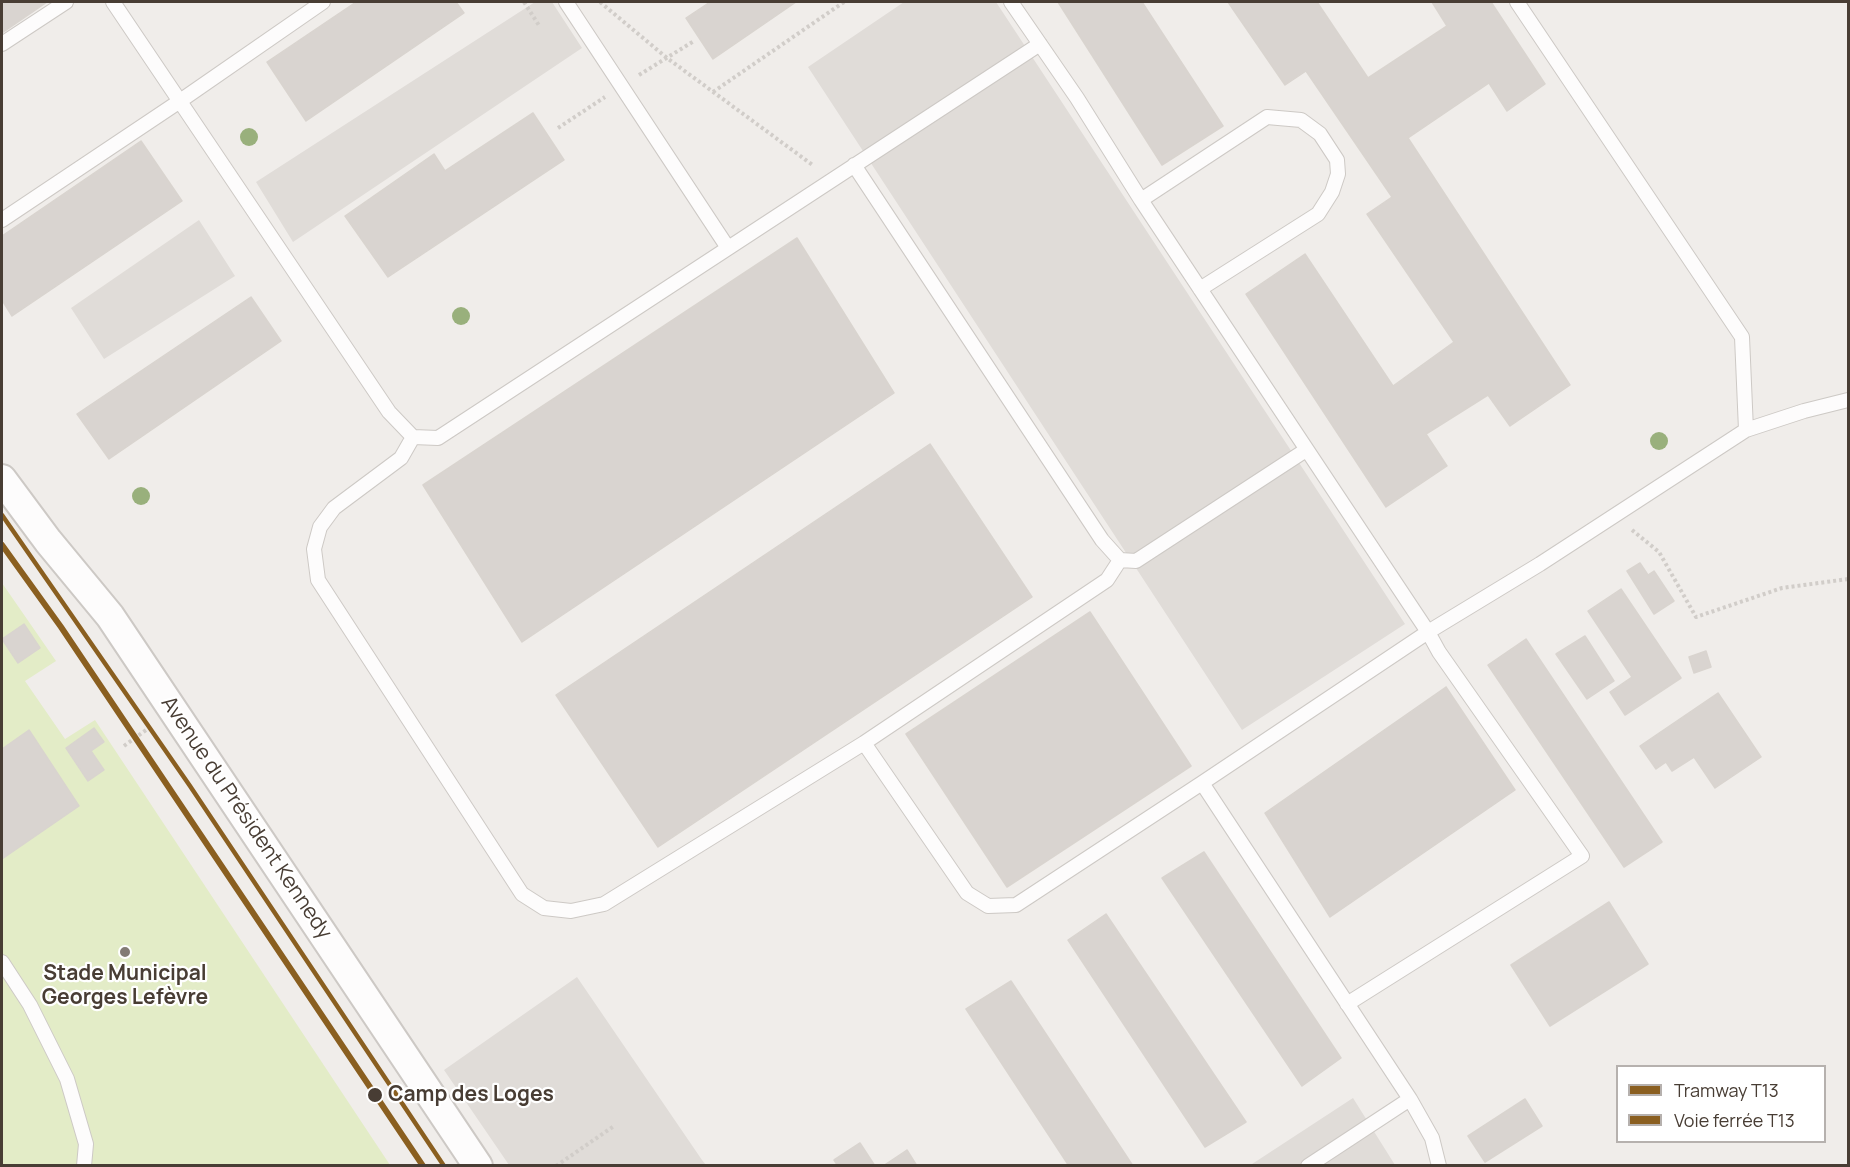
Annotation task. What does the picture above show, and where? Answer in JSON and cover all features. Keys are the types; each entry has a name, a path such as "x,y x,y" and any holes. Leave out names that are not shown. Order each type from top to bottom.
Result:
{"street":[{"name":"Avenue du Président Kennedy","path":"2,479 48,541 110,616 478,1166"}],"lane":[{"path":"2,44 66,2"},
{"path":"113,2 389,412 413,437 438,438 1040,44"},
{"path":"2,220 180,101 322,2"},
{"path":"566,2 728,248"},
{"path":"1011,2 1077,98 1141,200 1439,651 1582,856 1347,1004"},
{"path":"1517,2 1742,337 1746,430"},
{"path":"1141,200 1267,117 1300,120 1320,134 1326,143 1337,160 1338,174 1332,192 1318,214 1200,289"},
{"path":"854,165 1102,540 1120,560 1136,561 1306,450"},
{"path":"864,743 967,893 988,906 1016,905 1428,632 1540,564 1746,430 1804,411 1848,400"},
{"path":"413,437 401,458 334,508 320,527 314,549 318,580 522,894 544,908 571,911 604,904 864,743 1107,580 1120,560"},
{"path":"1202,783 1410,1099 1432,1138 1439,1166"},
{"path":"2,962 30,1005 67,1079 86,1143 84,1166"},
{"path":"1308,1166 1410,1099"}],"path":[{"path":"524,2 540,27"},
{"path":"600,2 667,58 832,179"},
{"path":"713,92 844,2"},
{"path":"1615,516 1659,552 1696,617 1782,588 1848,579"},
{"path":"556,1166 614,1126"}],"green space":[{"name":"Stade Municipal Georges Lefèvre","path":"2,583 56,661 25,681 65,739 95,720 390,1165 2,1165"}],"shaded area":[{"path":"535,2 552,2 582,48 293,242 256,182"},
{"path":"904,2 996,2 1405,624 1242,730 808,67"},
{"path":"199,220 235,276 104,359 71,308"},
{"path":"577,977 706,1165 509,1165 444,1070"},
{"path":"1353,1098 1395,1165 1249,1166"}],"building":[{"path":"2,2 47,2 2,33"},
{"path":"356,2 456,2 464,13 306,121 267,62"},
{"path":"710,2 796,2 713,59 686,18"},
{"path":"1058,2 1142,2 1223,126 1162,165"},
{"path":"1228,2 1317,2 1368,78 1447,26 1432,2 1491,2 1545,84 1507,111 1489,83 1408,138 1570,385 1510,426 1488,395 1426,434 1447,466 1386,507 1246,294 1305,254 1393,386 1454,342 1367,214 1392,197 1306,71 1285,85"},
{"path":"533,113 564,160 388,277 345,216 434,154 445,171"},
{"path":"141,141 182,201 12,316 2,300 2,236"},
{"path":"797,238 894,393 522,642 423,485"},
{"path":"251,297 281,341 109,459 77,414"},
{"path":"930,444 1032,597 658,847 556,695"},
{"path":"1640,563 1648,575 1654,571 1674,601 1654,614 1627,571"},
{"path":"1621,589 1681,678 1625,715 1610,692 1632,677 1588,611"},
{"path":"1090,612 1191,766 1007,887 906,734"},
{"path":"24,624 40,648 18,663 2,639"},
{"path":"1585,636 1614,681 1587,699 1556,654"},
{"path":"1526,639 1662,842 1624,867 1488,665"},
{"path":"1706,651 1711,667 1694,673 1689,657"},
{"path":"1446,687 1515,790 1330,917 1265,813"},
{"path":"1718,693 1761,757 1715,788 1694,757 1672,771 1666,762 1656,769 1640,746"},
{"path":"94,728 104,742 91,751 104,770 88,781 66,748"},
{"path":"29,730 79,806 2,859 2,749"},
{"path":"1204,852 1341,1058 1302,1086 1162,878"},
{"path":"1609,902 1648,964 1550,1026 1511,965"},
{"path":"1106,914 1246,1122 1205,1147 1068,940"},
{"path":"1011,981 1133,1166 1069,1166 966,1009"},
{"path":"1525,1099 1542,1126 1485,1162 1468,1136"},
{"path":"860,1143 875,1166 838,1166 834,1160"},
{"path":"907,1150 917,1166 883,1166"}],"tram line":[{"name":"T13","path":"2,515 190,786 444,1166"}],"rail line":[{"name":"T13","path":"2,545 61,627 423,1166"}],"place":[{"name":"Stade Municipal Georges Lefèvre","path":"125,952"},
{"name":"Camp des Loges","path":"375,1095"}]}
